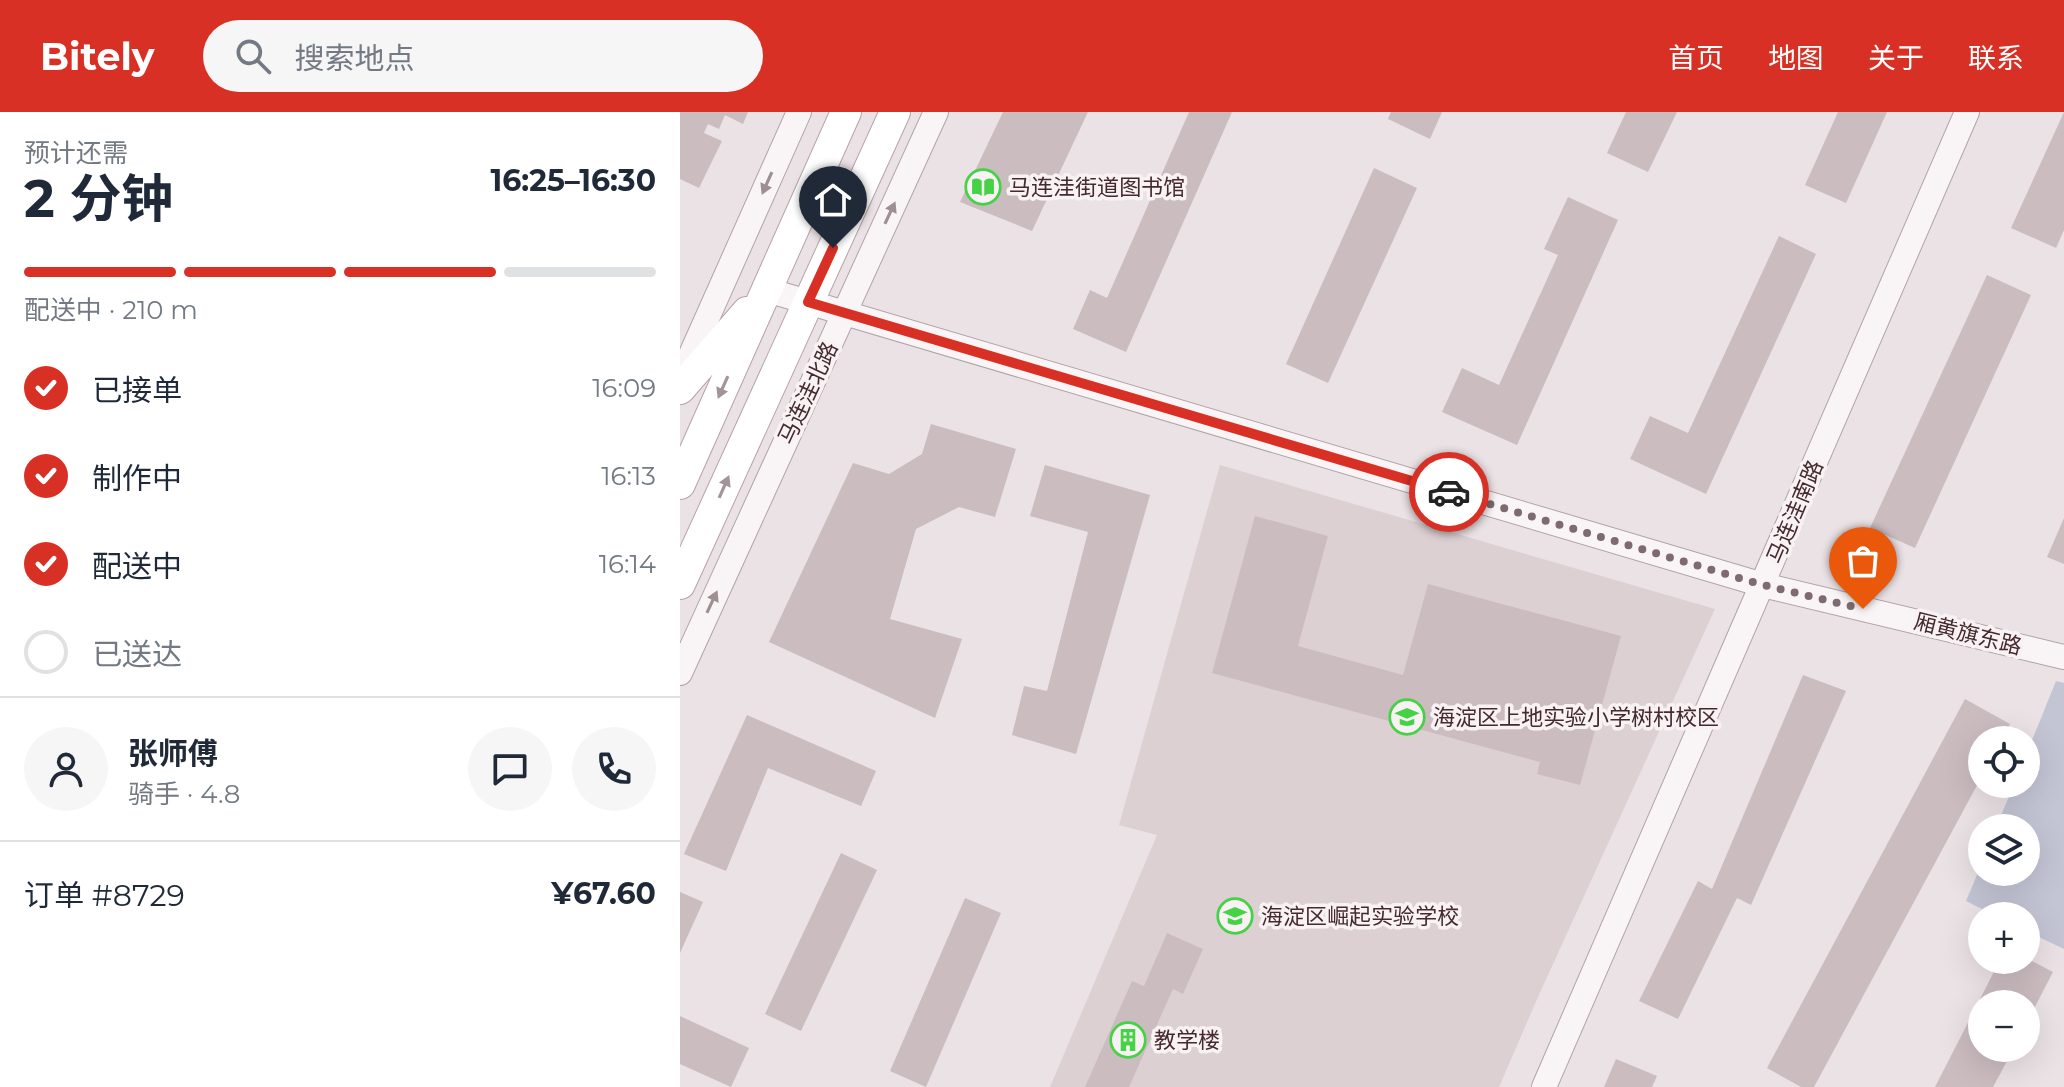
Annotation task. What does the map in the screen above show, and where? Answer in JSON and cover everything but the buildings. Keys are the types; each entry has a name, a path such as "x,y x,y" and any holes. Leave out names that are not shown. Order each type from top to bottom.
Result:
{"main road":[{"path":"680,484 846,112"},
{"name":"马连洼北路","path":"680,584 895,112"},
{"path":"682,374 767,290"}],"street":[{"path":"682,374 799,112"},
{"name":"马连洼北路","path":"680,673 936,112"},
{"name":"马连洼南路","path":"1544,1087 1967,112"},
{"name":"厢黄旗东路","path":"767,290 1763,585 2064,657"}],"shaded area":[{"name":"海淀区上地实验小学树村校区","path":"1220,465 1715,609 1499,1087 1050,1087 1157,835 1119,825"},
{"path":"2056,681 2064,683 2064,949 2040,938 2040,902 1966,901 1972,886 2040,886 2040,814 2002,814 2008,798 2040,798 2038,726"}],"way so far":[{"path":"1449,492 1763,585 1863,609"}],"place":[{"name":"马连洼街道图书馆","path":"983,187"},
{"name":"海淀区上地实验小学树村校区","path":"1407,717"},
{"name":"海淀区崛起实验学校","path":"1235,916"},
{"name":"教学楼","path":"1128,1040"}],"route":[{"path":"833,248 808,302 1449,492"}]}
